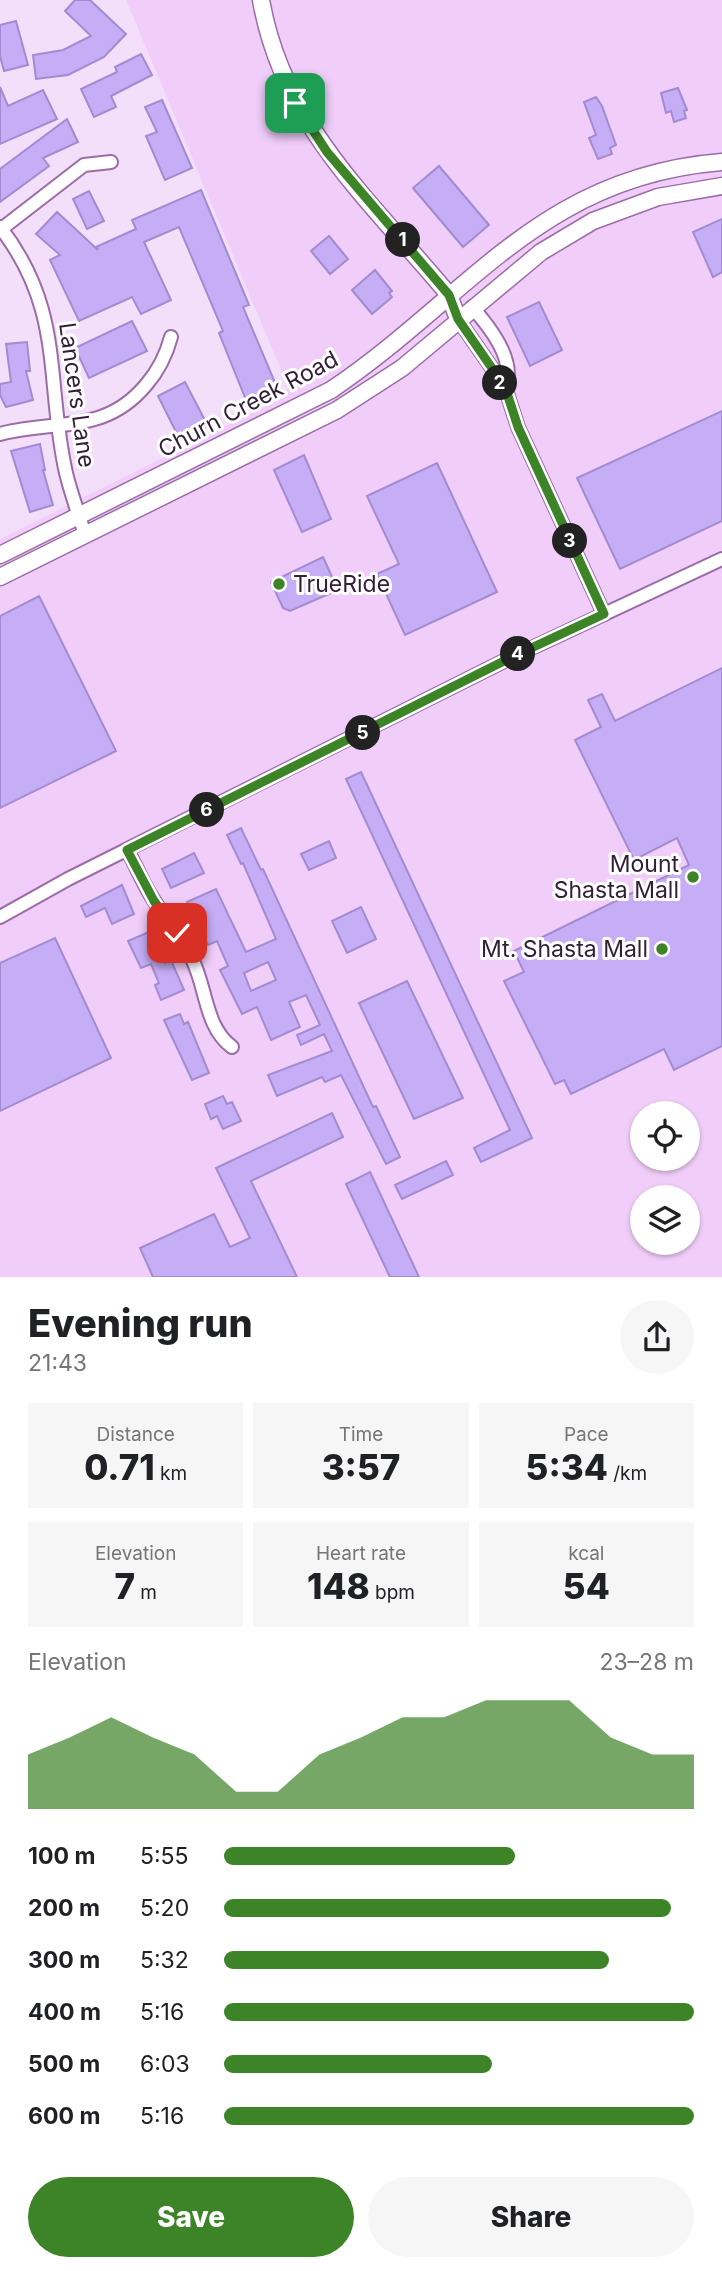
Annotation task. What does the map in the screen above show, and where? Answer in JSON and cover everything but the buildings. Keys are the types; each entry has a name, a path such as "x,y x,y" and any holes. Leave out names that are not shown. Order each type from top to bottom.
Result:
{"main road":[{"path":"261,0 275,58 299,111 327,152 449,295 458,319"},
{"name":"Churn Creek Road","path":"0,555 331,390 539,224 592,195 660,172 722,162"},
{"name":"Churn Creek Road","path":"0,577 337,410 382,383 541,252 593,222 658,197 722,186"},
{"path":"449,295 472,307"}],"street":[{"path":"1,228 84,165 111,162"},
{"name":"Lancers Lane","path":"1,228 26,269 45,314 66,473 85,535"},
{"path":"472,307 498,342 508,373 505,387"},
{"path":"458,319 505,387 518,427 604,614"},
{"path":"0,433 100,419 125,406 154,376 166,356 172,337"},
{"path":"0,917 127,850 508,659 722,559"},
{"path":"127,850 154,901 186,946 197,969 211,1020 221,1037 232,1047"}],"shaded area":[{"path":"126,0 722,0 722,1277 0,1277 0,539 282,398 280,393 289,389"}],"place":[{"name":"TrueRide","path":"279,584"},
{"name":"Mount Shasta Mall","path":"693,877"},
{"name":"Mt. Shasta Mall","path":"662,949"}],"route":[{"path":"177,933 154,901 127,850 508,659 604,614 518,427 505,387 498,381 485,354 458,319 449,295 327,152 295,103"}]}
